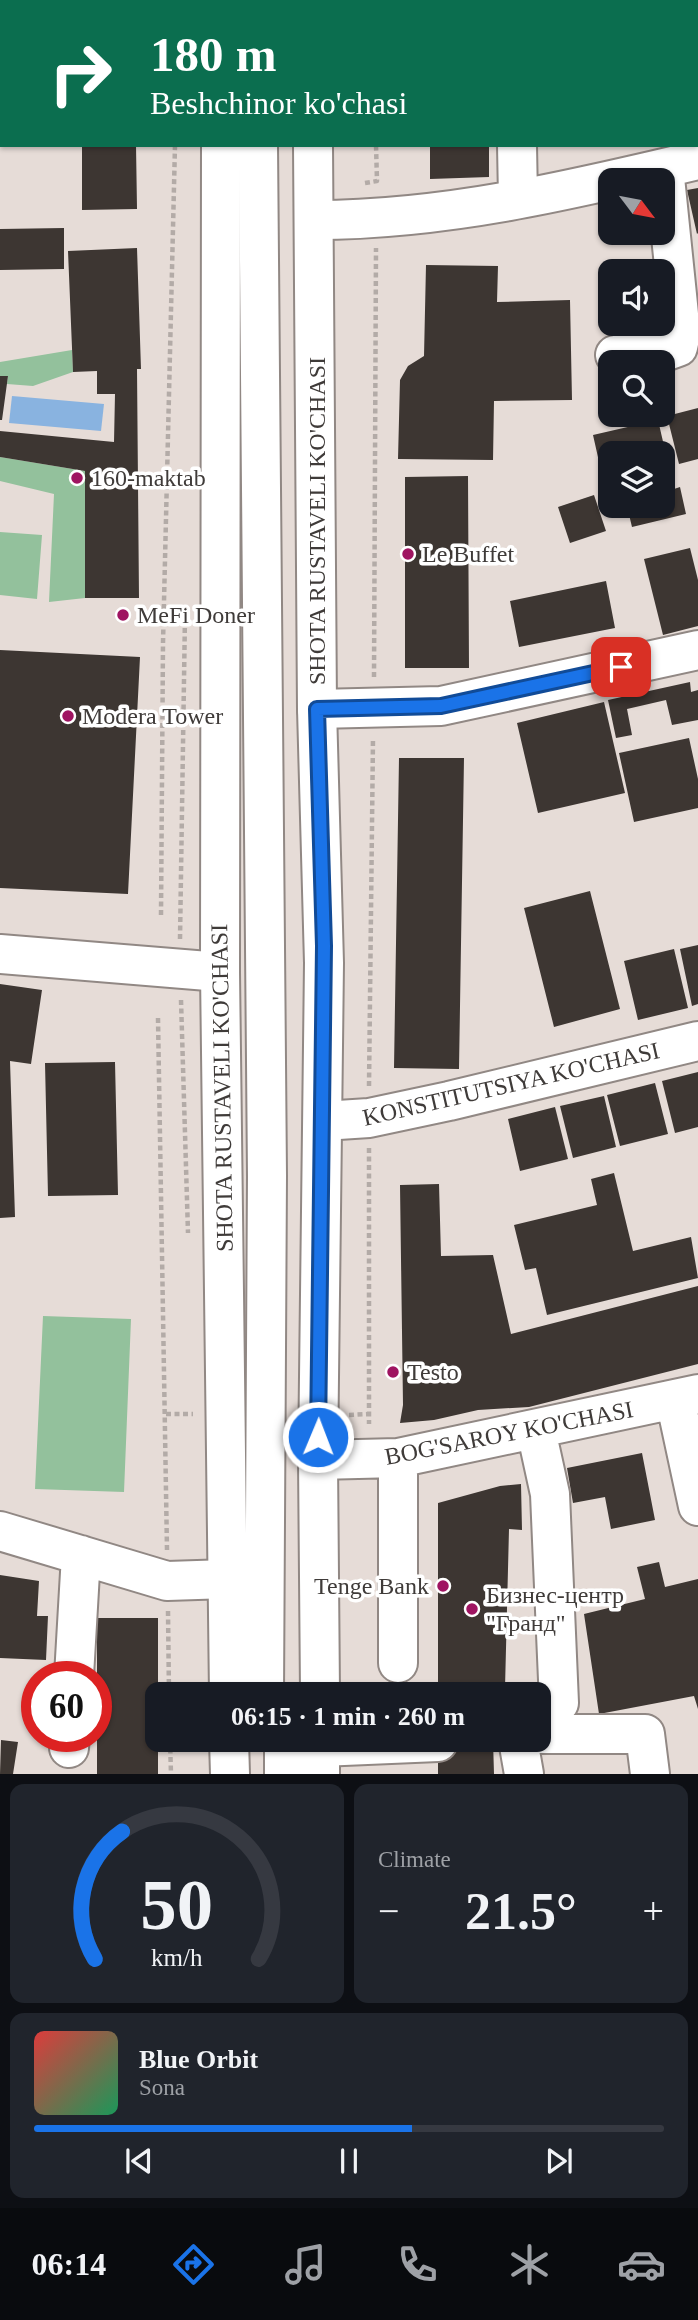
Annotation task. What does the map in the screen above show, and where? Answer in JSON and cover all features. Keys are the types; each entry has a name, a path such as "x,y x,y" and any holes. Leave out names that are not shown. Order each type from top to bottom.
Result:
{"main road":[{"name":"SHOTA RUSTAVELI KO'CHASI","path":"221,147 220,972 229,1682"},
{"path":"258,147 267,1176 264,1682"},
{"path":"275,147 284,1682"},
{"name":"SHOTA RUSTAVELI KO'CHASI","path":"313,147 316,220 317,709 324,928 318,1460 320,1682"},
{"path":"517,147 518,200"},
{"path":"316,220 377,219 518,200 681,164 681,334 678,347 670,350"},
{"path":"317,709 441,706 698,650"},
{"path":"0,954 220,972"},
{"name":"KONSTITUTSIYA KO'CHASI","path":"323,1121 369,1118 698,1041"},
{"path":"686,1397 698,1506"},
{"name":"BOG'SAROY KO'CHASI","path":"318,1460 398,1458 686,1397"},
{"path":"536,1430 550,1494 549,1682"},
{"path":"398,1458 398,1663"},
{"path":"0,1531 167,1581 229,1579"},
{"path":"75,1661 81,1555"},
{"path":"551,1719 645,1734 650,1774"},
{"path":"229,1752 230,1774"},
{"path":"264,1752 264,1774"},
{"path":"285,1774 309,1752"},
{"path":"520,1752 524,1774"}],"path":[{"path":"161,915 163,643 175,147"},
{"path":"376,147 377,181"},
{"path":"369,1424 377,219"},
{"path":"158,1018 169,1682"},
{"path":"170,1752 171,1774"}],"green space":[{"path":"72,350 73,372 33,386 7,384 8,376 0,376 0,362"},
{"path":"0,457 85,471 85,598 49,602 54,494 0,481"},
{"path":"0,532 42,535 37,599 0,595"},
{"path":"43,1316 131,1319 124,1492 35,1489"}],"water":[{"path":"12,396 104,404 101,431 9,423"}],"building":[{"path":"82,147 136,147 137,209 82,210"},
{"path":"430,147 489,147 489,177 430,179"},
{"path":"698,188 698,233 697,234 687,190"},
{"path":"64,228 64,269 0,270 0,229"},
{"path":"137,248 141,369 137,369 139,598 85,598 85,471 0,457 0,431 114,442 115,394 97,394 97,371 73,372 68,251"},
{"path":"426,265 498,266 497,302 570,300 572,400 494,401 493,460 398,459 400,380 408,366 424,356"},
{"path":"0,376 8,376 2,420 0,420"},
{"path":"698,408 698,459 679,464 670,427 675,427 675,414"},
{"path":"628,427 660,427 663,441 598,441 598,457 593,435"},
{"path":"468,476 469,668 405,668 405,477"},
{"path":"680,487 686,514 675,517 675,489"},
{"path":"594,495 598,518 602,518 606,531 570,543 558,507"},
{"path":"630,518 669,518 632,527"},
{"path":"690,548 698,580 698,626 663,635 644,559"},
{"path":"606,581 615,628 519,647 510,601"},
{"name":"Modera Tower","path":"0,650 140,657 128,894 0,888"},
{"path":"690,682 691,692 698,690 698,720 672,725 666,700 627,709 632,735 616,738 608,700"},
{"path":"604,702 625,793 538,813 517,723"},
{"path":"689,738 698,779 698,808 634,822 619,753"},
{"path":"399,758 464,758 459,1069 394,1068"},
{"path":"590,891 620,1009 554,1027 524,908"},
{"path":"698,945 698,1004 692,1006 680,949"},
{"path":"674,949 688,1008 638,1020 624,961"},
{"path":"0,984 42,990 31,1064 10,1061 15,1217 0,1218"},
{"path":"115,1062 118,1195 48,1196 45,1063"},
{"path":"698,1072 698,1127 675,1133 662,1081"},
{"path":"655,1083 668,1134 620,1146 607,1095"},
{"path":"604,1096 616,1147 573,1158 560,1106"},
{"path":"555,1107 568,1159 520,1171 508,1119"},
{"path":"614,1173 633,1251 691,1237 698,1278 547,1315 536,1268 525,1270 514,1225 597,1205 591,1179"},
{"path":"439,1184 441,1256 493,1255 511,1334 698,1286 698,1364 529,1407 478,1410 434,1420 400,1423 403,1405 400,1185"},
{"path":"642,1453 655,1520 611,1529 605,1497 573,1503 567,1468"},
{"name":"Бизнес-центр \"Гранд\"","path":"521,1484 522,1530 509,1529 505,1682 438,1682 438,1503 500,1486"},
{"path":"659,1562 665,1587 698,1579 698,1709 694,1696 599,1714 584,1614 645,1599 637,1567"},
{"path":"0,1575 39,1581 37,1616 48,1616 46,1660 0,1658"},
{"path":"97,1618 158,1618 158,1682 145,1682 145,1752 158,1752 158,1774 97,1774 97,1752 112,1752 112,1661 97,1661"},
{"path":"1,1740 18,1742 13,1774 0,1774"},
{"path":"438,1752 493,1752 494,1774 438,1774"}],"place":[{"name":"160-maktab","path":"77,478"},
{"name":"Le Buffet","path":"408,554"},
{"name":"MeFi Doner","path":"123,615"},
{"name":"Modera Tower","path":"68,716"},
{"name":"Testo","path":"393,1372"},
{"name":"Tenge Bank","path":"443,1586"},
{"name":"Бизнес-центр \"Гранд\"","path":"472,1609"}],"route":[{"path":"318,1437 324,946 317,709 441,706 621,667"}]}
